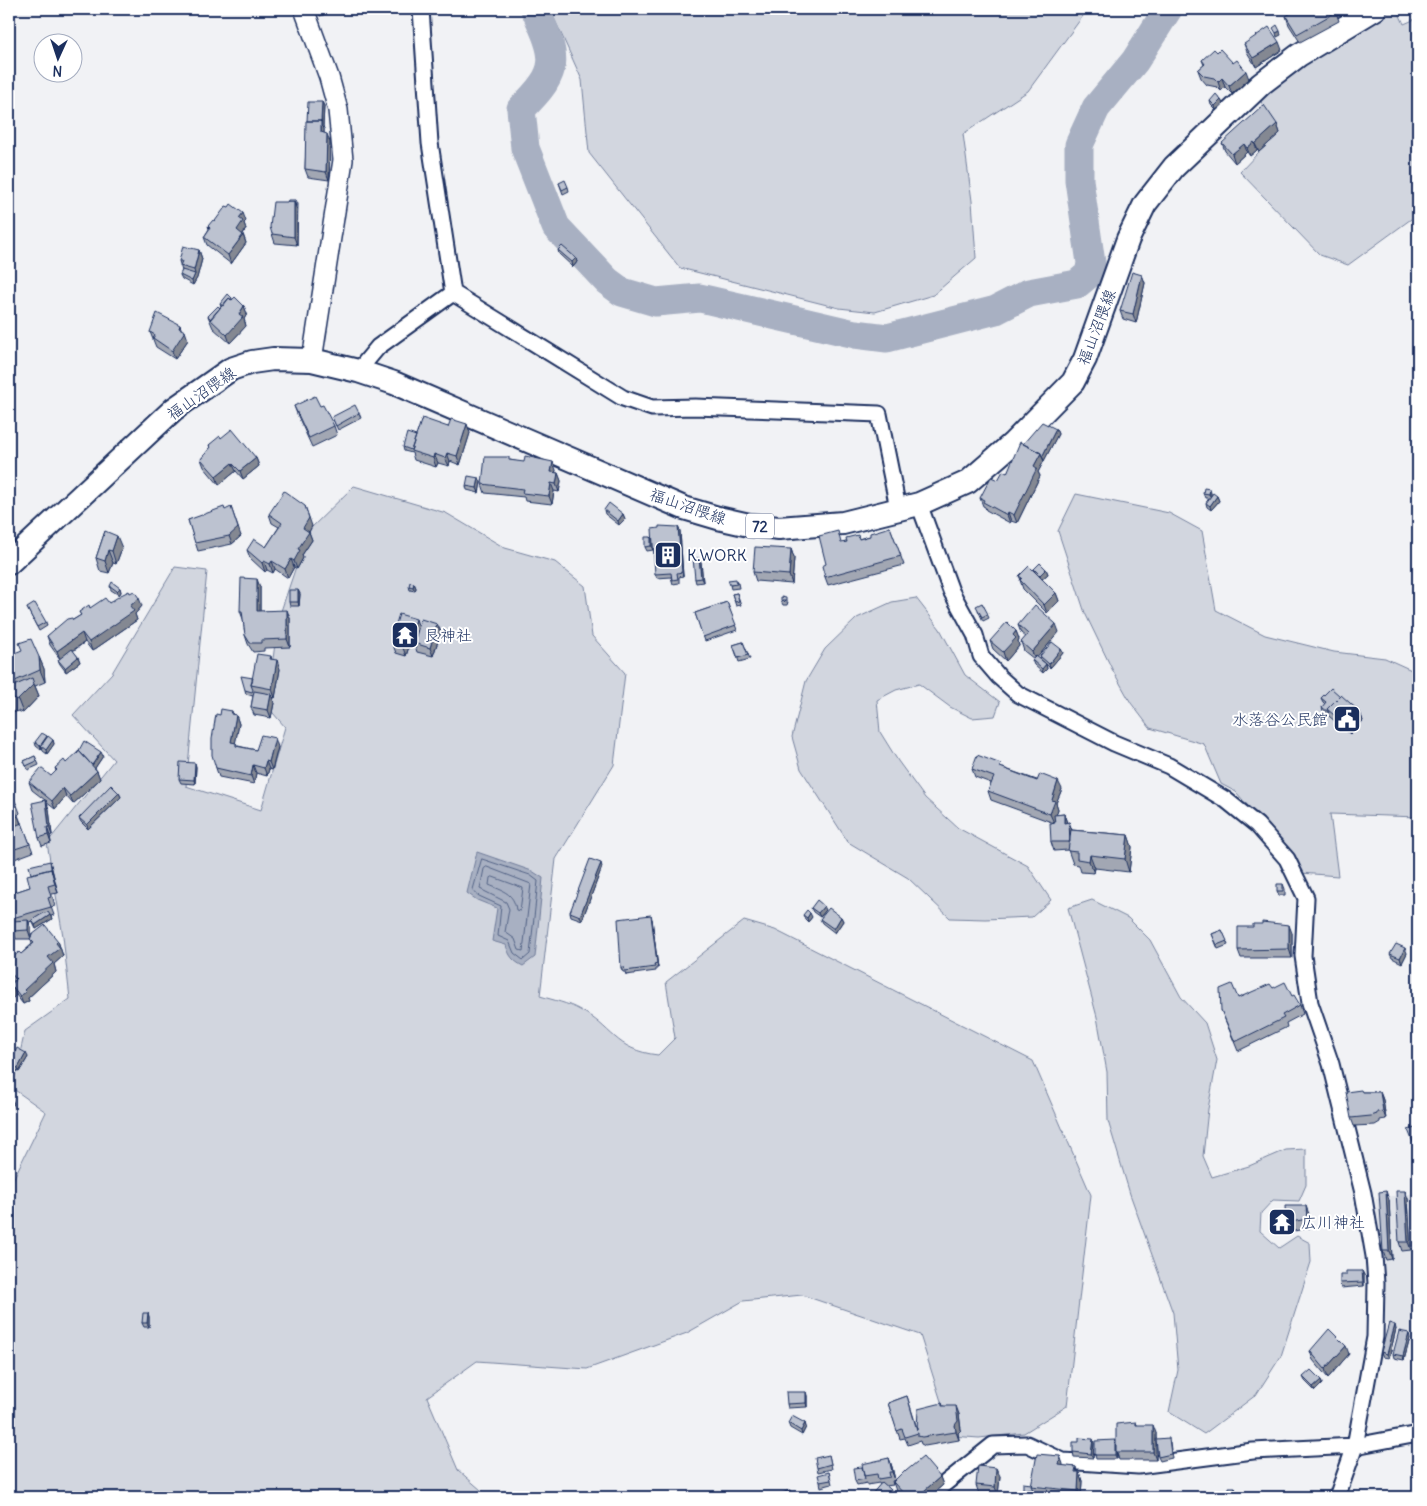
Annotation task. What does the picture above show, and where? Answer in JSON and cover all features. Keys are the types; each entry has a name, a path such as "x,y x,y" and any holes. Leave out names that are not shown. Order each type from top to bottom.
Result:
{"main road":[{"name":"福山沼隈線","path":"9,563 174,409 231,369 252,362 273,359 312,360 358,371 394,383 684,508 749,526 779,528 843,522 909,506 968,482 1013,443 1073,382 1085,360 1128,239 1145,204 1174,167 1261,84 1299,55 1376,9"}],"street":[{"path":"304,9 329,77 338,110 343,160 312,360"},
{"path":"421,9 430,143 453,292 623,398 652,408 695,407 879,414 909,506 950,591 975,635 980,656 998,678 1018,694 1114,743 1169,766 1226,800 1257,825 1287,859 1306,898 1303,956 1310,1003 1331,1064 1363,1193 1374,1256 1375,1337 1355,1446 1337,1497"},
{"path":"358,371 378,346 453,292"},
{"path":"928,1497 993,1445 1027,1444 1063,1461 1138,1466 1253,1451 1355,1446 1418,1434"}],"shaded area":[{"path":"550,9 1088,9 1028,91 963,134 972,201 976,258 933,295 875,312 839,308 680,268 589,153 582,80"},
{"path":"1387,9 1397,9 1404,24 1418,18 1418,214 1348,265 1320,255 1240,172 1276,134 1258,95 1340,36"},
{"path":"354,486 446,513 505,548 555,562 585,586 592,636 625,673 614,765 556,859 540,996 580,1010 632,1048 658,1055 675,1038 666,982 744,921 775,930 1033,1061 1091,1195 1067,1406 1024,1433 979,1438 952,1436 920,1335 802,1295 743,1301 687,1333 587,1369 477,1361 427,1397 458,1470 489,1497 9,1497 9,1188 46,1112 12,1088 25,1031 70,999 63,936 47,843 114,760 73,715 112,673 175,567 207,571 186,786 261,810 285,727 267,706 278,620 308,531"},
{"path":"1076,494 1169,513 1202,531 1216,610 1265,635 1334,652 1385,658 1418,673 1418,817 1330,814 1338,876 1301,873 1293,858 1236,792 1221,784 1204,744 1150,728 1131,703 1085,613 1058,531"},
{"path":"916,598 940,629 965,675 1000,702 995,716 972,718 950,707 919,684 896,690 877,700 880,732 925,798 958,828 1028,866 1051,900 1032,917 950,918 908,878 848,842 801,769 792,737 806,681 825,649 857,618 892,602"},
{"path":"1092,900 1128,918 1150,940 1181,997 1205,1023 1217,1060 1208,1109 1203,1156 1212,1177 1249,1166 1286,1150 1306,1149 1306,1185 1299,1201 1273,1200 1261,1213 1260,1231 1279,1248 1297,1236 1310,1243 1311,1262 1281,1356 1256,1395 1204,1434 1169,1412 1178,1370 1173,1313 1130,1194 1108,1121 1107,1072 1097,1017 1068,908"},
{"path":"1418,1193 1418,1348 1412,1338 1385,1323 1376,1198"}],"water":[{"path":"477,852 532,871 543,878 535,957 523,966 512,958 506,945 492,941 497,908 477,900 467,893"}],"building":[{"path":"1298,9 1334,9 1336,12 1297,34 1286,16"},
{"path":"1277,25 1280,31 1276,33 1273,28"},
{"path":"1269,27 1279,42 1253,58 1244,44"},
{"path":"1214,49 1217,52 1220,49 1233,63 1237,60 1246,71 1229,86 1222,78 1218,82 1214,78 1204,76 1198,70 1205,64 1202,60"},
{"path":"1216,94 1221,100 1215,106 1210,101"},
{"path":"308,102 322,102 321,122 307,121"},
{"path":"1264,105 1277,124 1255,144 1254,142 1247,148 1244,144 1232,154 1222,143"},
{"path":"306,121 321,121 321,132 327,134 326,172 305,169"},
{"path":"565,180 568,187 562,190 559,183"},
{"path":"288,200 296,200 296,206 294,202 287,202"},
{"path":"273,202 294,202 294,237 272,234 270,227"},
{"path":"231,204 243,213 239,218 243,221 237,230 243,235 228,255 204,237 210,228 208,226 213,220 215,221 226,206 229,207"},
{"path":"183,246 199,250 194,270 180,266 182,261 179,261"},
{"path":"562,246 576,258 572,262 558,250"},
{"path":"182,270 195,274 192,281 180,275"},
{"path":"1132,272 1142,275 1133,314 1120,311"},
{"path":"228,294 232,298 231,300 229,298 223,306 220,304"},
{"path":"235,297 244,306 239,314 243,317 227,335 210,319 229,298 232,300"},
{"path":"218,306 220,308 211,319 208,316"},
{"path":"157,313 180,325 179,328 185,331 172,351 153,338 155,335 150,332"},
{"path":"315,396 320,406 323,405 334,426 309,438 294,406"},
{"path":"355,405 359,413 336,426 332,417"},
{"path":"422,418 448,427 451,419 467,424 457,456 447,453 445,458 434,454 433,458 411,451"},
{"path":"1042,422 1056,429 1042,457 1041,453 1023,444"},
{"path":"232,429 256,458 240,471 232,463 216,476 201,459 211,447 209,445"},
{"path":"407,433 416,436 411,450 403,447"},
{"path":"1020,442 1041,453 1034,466 1037,468 1014,515 1008,512 1007,515 983,502 984,500 980,498 991,477 998,480 1003,471 1007,473"},
{"path":"525,456 553,462 551,472 558,473 556,484 551,483 549,496 522,493 523,489 482,484 485,457 509,457 509,460 524,462"},
{"path":"468,476 479,478 477,488 466,486"},
{"path":"1204,488 1210,489 1209,494 1203,493"},
{"path":"284,491 305,506 309,518 303,528 309,532 298,549 300,550 294,561 291,559 285,569 272,561 270,564 264,561 262,563 247,550 254,539 266,547 282,523 269,514"},
{"path":"1213,493 1217,496 1210,506 1206,503"},
{"path":"609,503 623,514 618,521 604,510"},
{"path":"224,507 225,510 231,507 238,528 229,536 195,543 188,520"},
{"name":"K.WORK","path":"659,526 678,527 682,572 677,573 678,579 672,580 671,573 655,574 652,529 659,528"},
{"path":"890,527 901,556 825,577 822,566 826,564 819,536 838,531 841,543 847,542 846,538 858,535 859,539 870,536 870,533"},
{"path":"105,531 117,536 112,551 108,550 105,561 96,558"},
{"path":"645,537 651,537 651,546 645,547"},
{"path":"755,547 791,549 789,575 753,572"},
{"path":"693,558 699,558 701,578 695,579"},
{"path":"1040,563 1046,569 1040,575 1034,569"},
{"path":"1029,566 1056,593 1044,605 1020,580 1022,578 1019,576"},
{"path":"241,578 257,579 257,611 287,610 287,639 261,640 261,643 250,643 245,635 242,611 240,611"},
{"path":"736,579 737,584 730,585 728,580"},
{"path":"112,582 120,588 117,591 110,586"},
{"path":"410,582 414,583 413,587 409,586"},
{"path":"289,590 298,590 298,602 289,602"},
{"path":"129,591 130,593 134,591 139,598 130,606 134,611 89,642 82,633 57,651 47,636 67,619 72,618 73,620 81,615 79,612 89,605 90,608 105,598 109,603"},
{"path":"737,593 739,601 735,602 732,594"},
{"path":"781,597 786,598 786,601 781,601"},
{"path":"727,602 736,625 703,637 695,613"},
{"path":"35,603 46,622 37,627 27,608"},
{"path":"982,603 988,614 982,617 976,606"},
{"path":"1035,605 1056,624 1032,652 1021,642 1028,634 1018,625"},
{"path":"399,614 416,619 412,633 408,632 403,648 393,645 398,629 395,627"},
{"path":"421,619 437,624 430,648 414,643"},
{"path":"1007,622 1016,631 1013,635 1016,638 1003,652 990,641"},
{"path":"31,639 39,657 40,670 15,681 9,666 16,663 12,654 22,650 19,643"},
{"path":"743,642 748,655 738,658 733,645"},
{"path":"1052,642 1061,649 1049,664 1040,656"},
{"path":"72,649 78,657 65,668 58,660"},
{"path":"257,654 271,656 270,659 277,660 272,689 251,685"},
{"path":"1036,656 1046,664 1042,669 1032,660"},
{"path":"241,676 253,678 252,692 245,690"},
{"path":"32,678 34,684 18,700 13,698 9,700 9,688"},
{"path":"1331,688 1340,696 1327,709 1329,713 1322,707 1326,702 1321,698"},
{"path":"254,691 271,694 268,710 251,707"},
{"path":"1341,695 1360,712 1347,726 1327,709"},
{"path":"221,709 232,711 231,714 236,715 231,742 236,743 236,746 256,750 261,735 275,738 269,762 266,761 264,768 253,765 251,776 216,768 212,755 212,739 216,714 220,715"},
{"path":"42,733 47,736 40,746 35,742"},
{"path":"48,736 53,740 46,750 41,746"},
{"path":"84,741 101,752 92,765 79,751 77,754"},
{"path":"79,751 97,771 70,796 63,788 52,801 29,782 41,768 51,776 57,770 55,768 64,760 66,763"},
{"path":"977,755 1001,764 1000,767 1037,781 1040,774 1058,781 1052,800 1055,801 1050,814 988,791 994,777 972,769"},
{"path":"35,756 37,761 26,766 24,761"},
{"path":"180,762 195,763 194,780 179,779"},
{"path":"111,785 119,793 87,825 79,818"},
{"path":"9,791 17,805 13,807 18,816 9,823"},
{"path":"46,800 48,835 39,838 32,803"},
{"path":"1064,814 1064,823 1069,822 1070,842 1051,842 1050,823 1055,823 1054,815"},
{"path":"11,822 12,827 22,823 30,844 9,851 9,823"},
{"path":"1071,830 1128,835 1125,859 1090,855 1089,861 1077,859 1077,852 1068,851"},
{"path":"590,859 601,863 580,916 570,912"},
{"path":"50,861 52,873 51,869 31,874 29,866"},
{"path":"51,869 55,884 48,886 51,897 48,898 51,907 9,919 9,894 30,887 27,875"},
{"path":"1277,884 1283,884 1283,891 1277,891"},
{"path":"817,900 824,906 818,913 811,908"},
{"path":"829,908 841,917 834,929 820,919"},
{"path":"807,910 810,913 807,918 803,915"},
{"path":"48,912 50,915 35,925 32,920"},
{"path":"651,915 657,963 654,964 655,967 625,971 624,967 621,968 618,919"},
{"path":"28,920 28,930 13,931 12,921"},
{"path":"1262,922 1289,925 1289,949 1238,950 1238,927 1253,927 1253,924 1262,924"},
{"path":"45,925 58,941 56,943 60,948 48,957 53,963 20,996 13,987 9,991 9,982 10,986 16,979 9,971 9,967 13,963 10,960 34,943 30,939 32,935"},
{"path":"1222,930 1227,941 1217,945 1212,934"},
{"path":"1396,944 1405,948 1400,958 1390,954"},
{"path":"1285,982 1292,996 1294,995 1300,1005 1282,1015 1284,1018 1235,1042 1221,1010 1220,989 1232,984 1238,998 1270,984 1273,988"},
{"path":"17,1048 26,1053 18,1068 9,1064"},
{"path":"1361,1090 1362,1092 1380,1092 1383,1111 1371,1116 1351,1118 1346,1092"},
{"path":"1418,1127 1418,1142 1413,1142 1408,1130"},
{"path":"1386,1191 1389,1251 1383,1251 1379,1192"},
{"path":"1396,1191 1405,1191 1408,1242 1399,1242"},
{"path":"1416,1194 1418,1194 1418,1223"},
{"path":"1285,1206 1306,1206 1307,1219 1286,1223"},
{"path":"1346,1271 1362,1271 1363,1282 1340,1283 1340,1275 1346,1275"},
{"path":"143,1313 148,1313 147,1323 142,1323"},
{"path":"1389,1323 1395,1325 1387,1354 1381,1352"},
{"path":"1329,1329 1346,1346 1325,1369 1310,1351"},
{"path":"1399,1331 1409,1333 1403,1356 1393,1354"},
{"path":"1311,1370 1321,1380 1313,1387 1303,1377"},
{"path":"786,1392 806,1392 806,1403 787,1404"},
{"path":"907,1396 917,1430 918,1409 942,1403 942,1406 956,1406 958,1421 955,1425 956,1432 922,1437 918,1436 918,1433 905,1437 902,1429 897,1431 888,1403"},
{"path":"792,1416 805,1423 801,1431 788,1423"},
{"path":"1136,1422 1136,1425 1153,1425 1153,1452 1116,1452 1116,1424"},
{"path":"1079,1438 1093,1439 1091,1454 1073,1452 1073,1442 1079,1442"},
{"path":"1169,1438 1171,1454 1158,1457 1156,1439"},
{"path":"1115,1440 1115,1455 1095,1455 1095,1441"},
{"path":"1037,1454 1060,1456 1059,1465 1076,1467 1075,1472 1079,1472 1078,1491 1031,1486"},
{"path":"829,1455 831,1464 817,1468 815,1458"},
{"path":"923,1457 940,1477 917,1497 907,1497 893,1482 905,1470"},
{"path":"889,1458 892,1472 889,1472 890,1477 878,1479 877,1474 864,1476 862,1464"},
{"path":"978,1466 996,1468 995,1487 976,1485"},
{"path":"862,1467 865,1479 855,1481 853,1468"},
{"path":"829,1472 831,1480 820,1482 818,1475"},
{"path":"882,1482 899,1497 876,1497 872,1494"},
{"path":"1023,1483 1032,1484 1033,1490 1023,1490"},
{"path":"1229,1487 1235,1487 1234,1495 1229,1494"},
{"path":"790,1490 791,1493 781,1497 773,1497"}],"waterway":[{"path":"535,9 548,40 552,62 544,83 521,109 525,148 556,227 607,281 622,292 656,302 700,298 855,334 887,338 996,310 1029,293 1077,284 1089,274 1091,263 1079,180 1079,145 1096,108 1135,61 1168,9"}],"place":[{"name":"K.WORK","path":"668,555"},
{"name":"艮神社","path":"405,635"},
{"name":"水落谷公民館","path":"1347,719"},
{"name":"広川神社","path":"1282,1222"}]}
